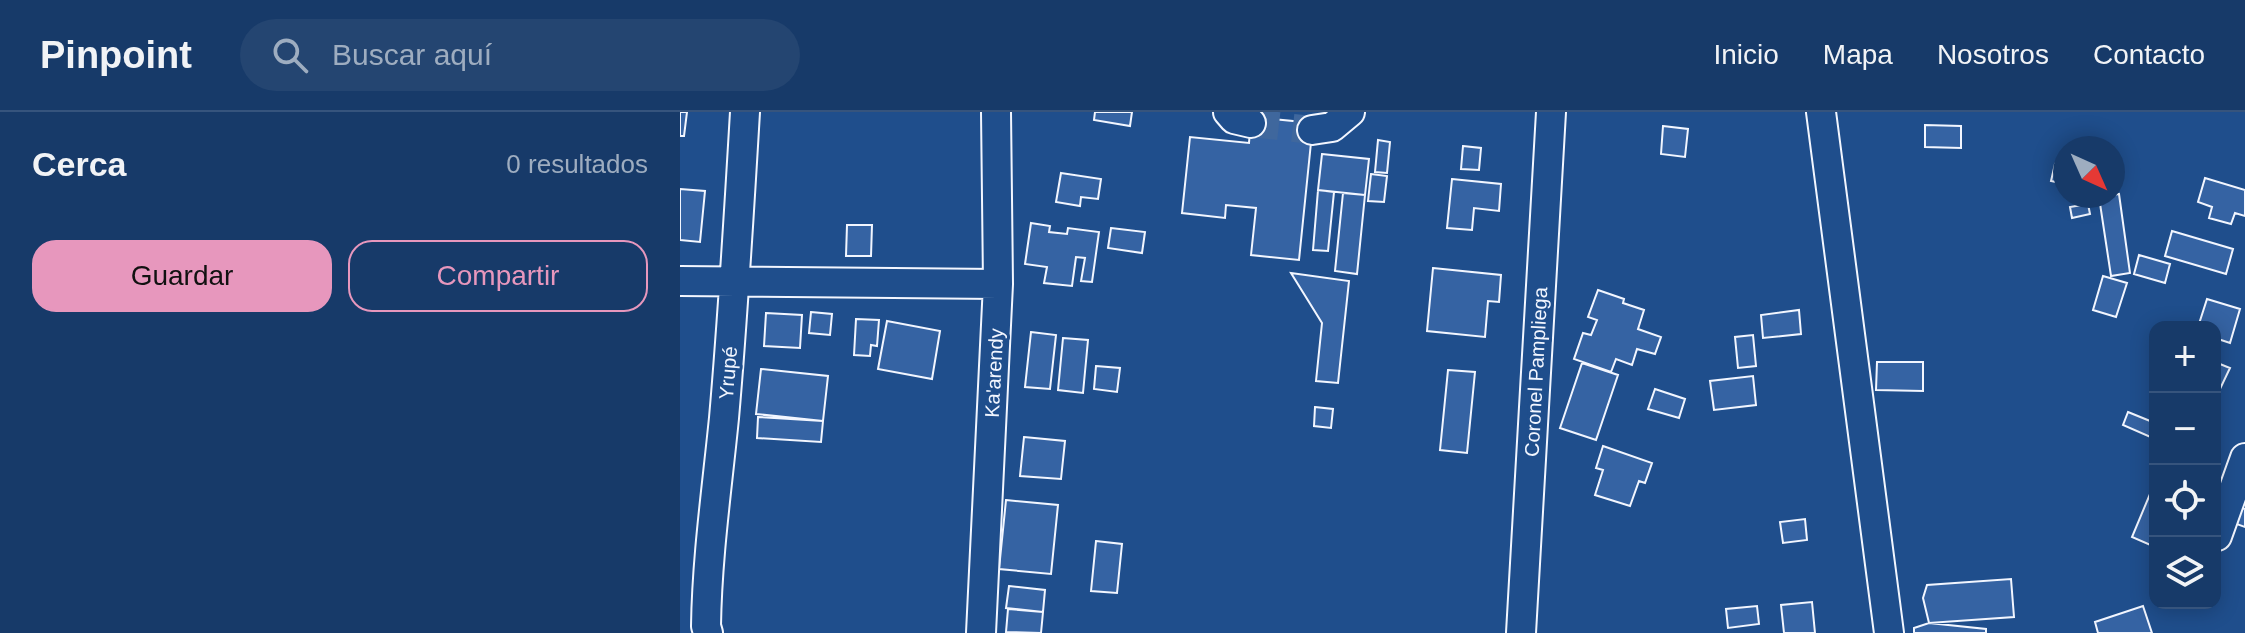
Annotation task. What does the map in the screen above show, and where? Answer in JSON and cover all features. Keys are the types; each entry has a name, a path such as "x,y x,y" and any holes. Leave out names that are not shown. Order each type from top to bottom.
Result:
{"street":[{"name":"Yrupé","path":"708,633 707,574 736,282 745,112"},
{"name":"Ka'arendy","path":"981,633 998,284 996,112"},
{"path":"1312,130 1332,127 1350,112"},
{"name":"Coronel Pampliega","path":"1521,633 1551,112"},
{"path":"1821,112 1889,633"},
{"path":"680,281 998,284"},
{"path":"2221,525 2245,458"}],"building":[{"path":"680,112 687,112 684,136 680,136"},
{"path":"1095,112 1132,112 1130,126 1094,120"},
{"path":"1251,117 1313,123 1299,260 1251,255 1256,208 1226,205 1225,218 1182,213 1190,137 1249,143"},
{"path":"1925,125 1961,126 1961,148 1925,147"},
{"path":"1663,126 1688,129 1685,157 1661,154"},
{"path":"1378,140 1390,142 1387,173 1375,172"},
{"path":"1463,146 1481,148 1479,170 1461,169"},
{"path":"1322,154 1369,159 1365,195 1318,190"},
{"path":"1061,173 1101,179 1098,199 1081,197 1080,206 1056,202"},
{"path":"1371,174 1387,176 1384,202 1368,201"},
{"path":"2205,178 2245,190 2245,216 2235,213 2231,224 2209,218 2212,207 2198,202"},
{"path":"1452,179 1501,184 1499,211 1474,208 1472,230 1447,228"},
{"path":"680,189 705,191 700,242 680,240"},
{"path":"1318,190 1334,192 1328,251 1313,250"},
{"path":"1343,193 1365,195 1357,274 1335,271"},
{"path":"2070,208 2089,208 2090,214 2072,218"},
{"path":"2101,208 2121,208 2130,273 2111,276"},
{"path":"1031,223 1050,226 1049,232 1067,234 1068,228 1099,232 1092,282 1081,281 1085,258 1076,257 1072,286 1044,283 1047,267 1025,264"},
{"path":"847,225 872,225 871,256 846,256"},
{"path":"1111,228 1145,232 1142,253 1108,248"},
{"path":"2172,231 2233,249 2226,274 2165,256"},
{"path":"2139,255 2170,264 2165,283 2134,274"},
{"path":"1433,268 1501,275 1499,302 1488,301 1485,337 1427,331"},
{"path":"1291,273 1349,281 1338,383 1316,381 1322,323"},
{"path":"2103,276 2127,283 2116,317 2093,310"},
{"path":"1598,290 1644,310 1638,329 1661,337 1655,354 1637,349 1632,365 1616,359 1611,372 1574,359 1583,333 1591,335 1597,320 1588,317"},
{"path":"2207,299 2240,309 2230,343 2221,340 2221,321 2200,321"},
{"path":"1799,310 1801,334 1763,338 1761,315"},
{"path":"811,312 832,314 830,335 809,333"},
{"path":"766,313 802,315 800,348 764,346"},
{"path":"856,319 879,320 877,346 871,345 870,356 854,355"},
{"path":"887,321 940,331 932,379 878,369"},
{"path":"1031,332 1056,335 1050,389 1025,387"},
{"path":"1753,335 1756,366 1738,368 1735,337"},
{"path":"1063,338 1088,340 1083,393 1058,390"},
{"path":"1877,362 1923,362 1923,391 1876,390"},
{"path":"1582,363 1618,375 1596,440 1560,428"},
{"path":"2221,364 2230,368 2221,387"},
{"path":"1096,366 1120,368 1117,392 1094,389"},
{"path":"761,369 828,376 823,421 756,414"},
{"path":"1448,370 1475,372 1467,453 1440,450"},
{"path":"1753,376 1756,405 1714,410 1710,381"},
{"path":"1655,389 1685,399 1679,418 1648,409"},
{"path":"1315,407 1333,409 1331,428 1314,426"},
{"path":"2128,412 2149,421 2149,436 2123,425"},
{"path":"758,417 823,421 821,442 757,438"},
{"path":"1024,437 1065,441 1061,479 1020,476"},
{"path":"1603,446 1652,463 1645,483 1639,481 1630,506 1595,495 1603,470 1596,468"},
{"path":"2149,496 2149,544 2132,537"},
{"path":"1006,500 1058,505 1051,574 999,569"},
{"path":"2237,506 2245,509 2245,527 2231,522"},
{"path":"1805,519 1807,540 1783,543 1780,522"},
{"path":"1096,541 1122,544 1117,593 1091,591"},
{"path":"2011,579 2014,617 1929,623 1923,598 1927,585"},
{"path":"1009,586 1045,590 1043,612 1006,608"},
{"path":"1812,602 1815,633 1784,633 1781,605"},
{"path":"1757,606 1759,624 1728,628 1726,609"},
{"path":"2143,606 2152,633 2098,633 2095,622"},
{"path":"1008,609 1043,612 1041,633 1006,632"},
{"path":"1929,623 1986,629 1986,633 1914,633 1914,628"}],"tunnel":[{"path":"1251,123 1312,130"}]}
